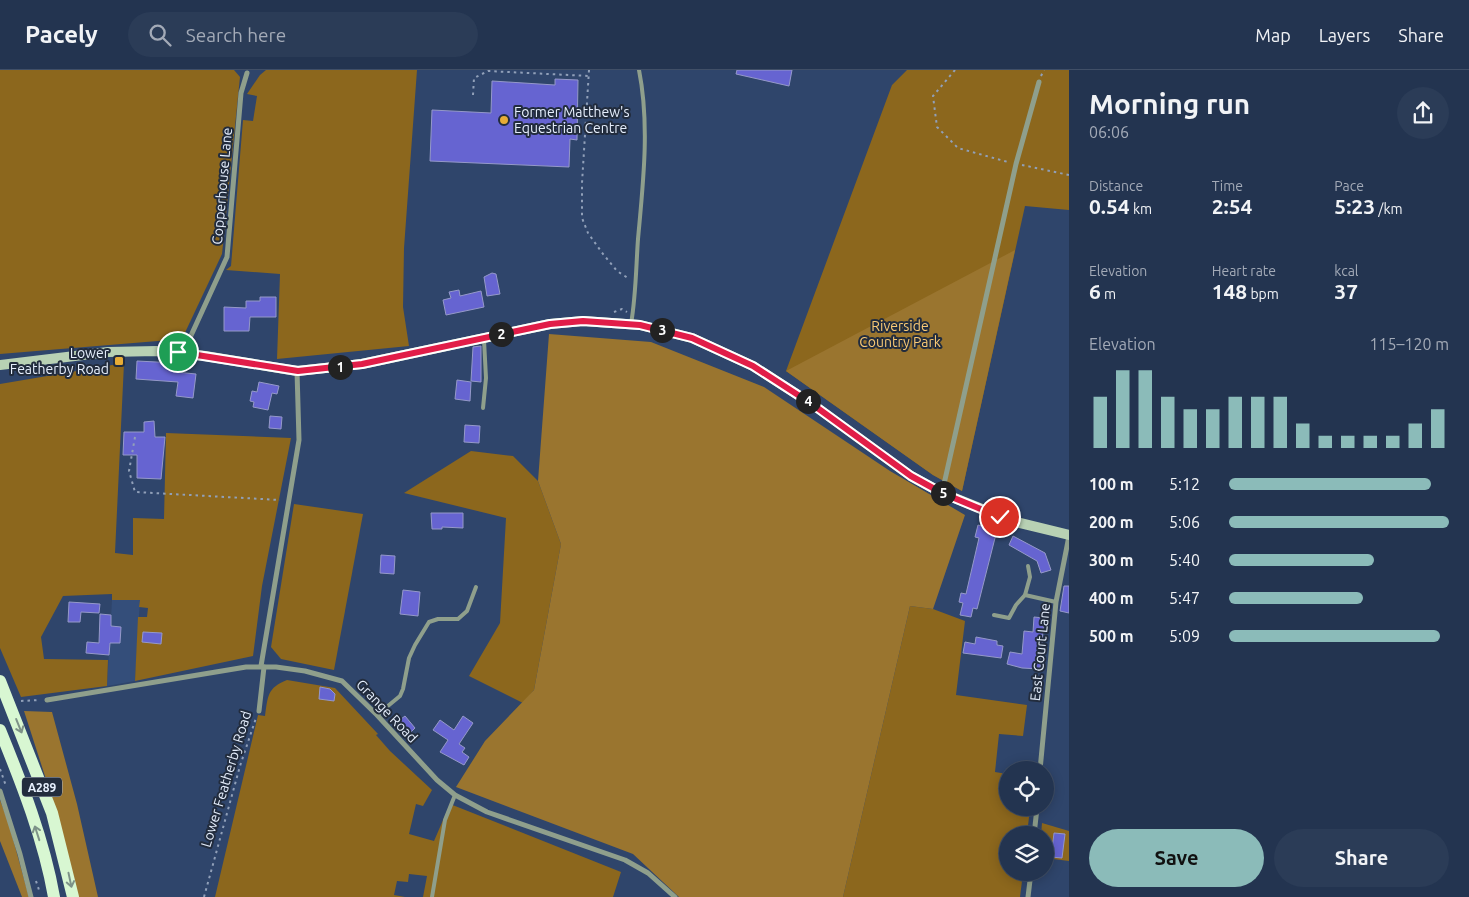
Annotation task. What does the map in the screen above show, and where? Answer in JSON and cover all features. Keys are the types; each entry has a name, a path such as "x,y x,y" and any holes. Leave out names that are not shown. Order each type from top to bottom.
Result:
{"main road":[{"path":"0,365 108,352 157,351 183,353 298,371 362,364 565,322 604,321 631,324 692,338 753,366 812,404 911,476 942,493 1012,521 1069,536"},
{"name":"A289","path":"0,681 52,813 74,897"},
{"name":"A289","path":"0,730 38,834 54,897"}],"street":[{"name":"Copperhouse Lane","path":"183,353 227,257 241,91 247,73"},
{"path":"942,493 1016,164 1038,82"},
{"name":"Lower Featherby Road","path":"259,711 263,667 299,440 298,371"},
{"name":"East Court Lane","path":"1041,761 1056,602 1069,536"},
{"name":"Grange Road","path":"47,700 223,670 263,667 306,671 337,679 352,688 437,780 455,795 487,812 631,863 648,872 675,897"},
{"path":"0,791 20,854 31,897"},
{"path":"1028,897 1030,881"}],"lane":[{"path":"631,324 644,122 644,103 639,70"},
{"path":"483,408 486,378 484,338"},
{"path":"994,616 1009,618 1016,605 1025,595 1030,577 1028,566"},
{"path":"377,715 400,696 409,658 429,622 438,619 458,619 467,611 476,587"},
{"path":"1025,595 1056,602"},
{"path":"432,897 445,820 455,795"}],"path":[{"path":"589,70 582,183 582,218 590,235 615,270 635,280"},
{"path":"955,70 932,96 937,128 958,148 1016,164 1069,175"},
{"path":"473,95 474,78 488,71 589,76"},
{"path":"609,313 622,309 633,313"},
{"path":"135,437 129,471 135,492 288,500"},
{"path":"8,701 47,700"},
{"name":"Lower Featherby Road","path":"204,897 240,766 259,711"},
{"path":"36,879 42,897"}],"shaded area":[{"path":"112,600 140,600 135,681 107,686"}],"green space":[{"path":"0,70 234,70 240,77 222,254 182,339 0,354"},
{"path":"266,70 417,70 404,248 403,307 409,346 277,359 280,274 226,270 231,266 243,120 253,121 257,96 247,94 260,75"},
{"name":"Riverside Country Park","path":"907,70 1069,70 1069,210 1025,206 962,491 933,475 786,371 892,85"},
{"path":"1015,250 962,491 933,475 786,371"},
{"path":"549,334 651,342 764,387 890,471 965,515 933,609 910,606 843,897 679,897 633,854 456,787 485,741 534,690 561,544 538,481"},
{"path":"124,363 115,553 133,555 133,518 164,519 166,433 291,438 262,586 253,656 135,681 138,617 147,617 148,608 139,607 140,600 112,600 112,594 63,596 41,637 44,659 108,660 107,686 21,697 0,648 0,384"},
{"path":"471,451 513,456 538,481 561,544 534,690 523,703 469,676 500,623 506,518 404,493"},
{"path":"294,504 363,514 334,670 281,659 271,647"},
{"path":"910,606 933,609 965,621 956,695 1027,705 1023,736 999,734 995,772 999,773 999,816 1029,816 1028,826 999,826 999,881 1022,881 1020,897 843,897"},
{"path":"287,680 335,688 378,734 376,735 390,751 432,790 423,806 416,804 409,834 434,841 450,804 621,872 613,897 423,897 427,876 409,874 408,882 397,881 394,895 405,897 215,897 258,715 265,716 272,690"},
{"path":"24,711 52,712 77,804 98,897 78,897 54,804"},
{"path":"0,800 8,821 29,897 22,897 0,841"},
{"path":"1054,827 1069,831 1069,861 1054,859 1054,857 1062,858 1065,835 1054,833"}],"building":[{"path":"737,70 792,70 789,86 736,74"},
{"name":"Former Matthew's Equestrian Centre","path":"555,79 578,80 577,140 570,139 569,167 430,161 432,110 491,113 492,81 555,85"},
{"path":"492,273 496,274 500,294 487,296 484,277"},
{"path":"459,290 460,296 481,291 484,307 446,315 443,300 451,298 449,292"},
{"path":"260,297 276,297 276,317 250,317 249,331 224,331 224,307 246,308 246,301 260,301"},
{"path":"481,346 481,382 471,381 473,347"},
{"path":"137,361 176,363 176,372 196,374 193,398 176,396 178,382 136,379"},
{"path":"457,380 471,382 470,401 455,399"},
{"path":"259,382 279,386 277,394 272,393 268,410 253,407 254,402 250,401 252,391 257,392"},
{"path":"270,416 282,417 281,429 269,428"},
{"path":"154,421 155,437 165,437 161,479 137,478 137,455 123,455 124,432 144,432 144,422"},
{"path":"465,425 480,426 479,443 464,442"},
{"path":"431,513 463,513 463,528 442,527 442,529 432,529"},
{"path":"978,525 997,530 977,609 973,608 971,617 960,615 963,603 959,602 961,593 966,594 979,538 975,537"},
{"path":"1013,536 1045,553 1051,570 1041,573 1037,561 1009,545"},
{"path":"381,555 395,556 394,574 380,573"},
{"path":"1064,586 1069,586 1069,613 1060,611"},
{"path":"403,590 420,592 418,616 400,614"},
{"path":"69,602 100,604 99,613 81,612 80,622 68,622"},
{"path":"100,614 111,615 111,626 121,627 120,643 110,643 109,655 86,653 87,642 99,643"},
{"path":"1034,617 1044,618 1040,669 1022,668 1007,664 1010,652 1022,654 1024,631 1033,632"},
{"path":"143,632 162,633 161,644 142,642"},
{"path":"976,637 997,641 997,645 1003,646 1001,658 963,653 965,642 975,644"},
{"path":"320,687 330,689 335,694 334,701 319,699"},
{"path":"405,716 415,728 408,735 397,722"},
{"path":"463,716 473,723 459,744 465,748 462,752 469,757 464,765 440,752 448,740 433,730 440,720 454,730"},
{"path":"1054,833 1065,834 1062,858 1054,857"}],"place":[{"name":"Former Matthew's Equestrian Centre","path":"504,120"},
{"name":"Lower Featherby Road","path":"119,361"}],"route":[{"path":"178,352 298,371 362,364 550,324 604,321 640,325 692,338 753,366 788,387 911,476 942,493 1000,517"}]}
